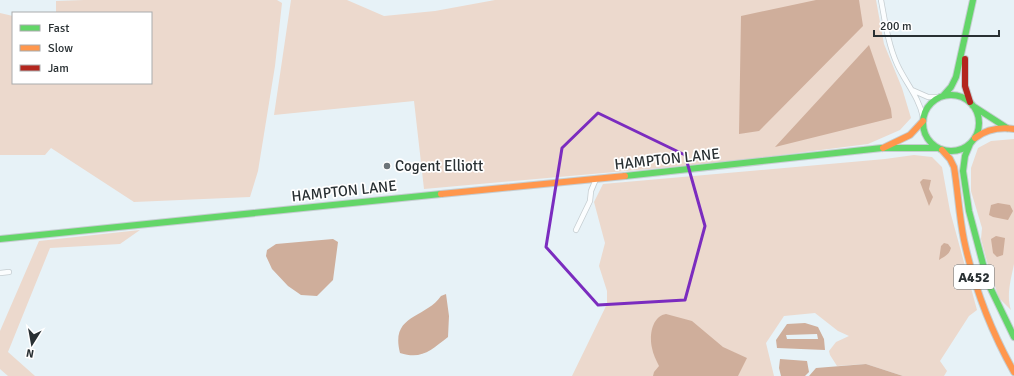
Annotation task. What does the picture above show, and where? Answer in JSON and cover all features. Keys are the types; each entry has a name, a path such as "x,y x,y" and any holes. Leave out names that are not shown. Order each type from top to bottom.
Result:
{"main road":[{"path":"966,32 964,82 966,92 977,114 979,122 978,131 970,144 962,149 954,151 940,149 927,139 923,119 931,103 942,97 952,87 956,77 973,0"},
{"path":"942,97 958,96 972,104 984,114 1011,128"},
{"name":"HAMPTON LANE","path":"882,148 909,136 915,131 923,119"},
{"path":"975,138 988,130 1011,128"},
{"name":"A452","path":"970,144 965,156 963,171 969,211 988,283 1014,337"},
{"name":"HAMPTON LANE","path":"0,239 596,179 882,148 892,149 922,146 940,149"},
{"name":"A452","path":"940,149 950,159 954,167 964,240 983,310 1014,372"}],"street":[{"path":"881,0 893,52 902,73 920,105 923,119"},
{"path":"912,90 923,96 942,97"},
{"path":"576,230 590,202 591,191 596,179"},
{"path":"0,273 9,272"}],"highlighted area":[{"path":"598,113 685,155 705,226 685,300 598,305 546,247 562,148"}],"shaded area":[{"path":"277,0 282,3 275,66 258,171 250,197 134,202 51,148 45,155 0,155 0,13 12,16 12,84 152,84 152,12 56,12 56,1"},
{"path":"291,0 347,0 384,16 435,11 495,0 876,0 884,44 902,88 911,118 900,130 868,144 727,162 424,189 414,101 274,115"},
{"path":"816,0 859,0 863,26 759,131 739,134 741,16"},
{"path":"869,45 891,109 892,118 775,147"},
{"path":"1014,139 1014,264 1009,293 1011,310 999,298 989,269 981,239 982,228 971,191 971,168 978,148 991,141"},
{"path":"914,155 932,157 942,167 950,211 977,310 969,316 940,361 947,371 944,376 903,376 866,364 837,366 829,351 836,342 849,336 838,331 815,313 784,316 766,343 774,376 572,376 607,304 607,291 599,266 605,243 594,202 603,184 885,159"},
{"path":"923,179 931,180 929,189 933,197 929,206 920,182"},
{"path":"998,203 1010,205 1013,211 1008,220 989,215 991,205"},
{"path":"140,230 120,244 50,248 8,352 35,376 8,376 0,369 0,331 39,241"},
{"path":"996,236 1005,238 1003,255 997,257 993,253 991,239"},
{"path":"333,239 338,242 333,280 317,296 301,295 288,286 272,269 266,256 267,250 276,244"},
{"path":"944,243 948,244 951,248 948,254 939,260 941,246"},
{"path":"446,294 449,316 448,337 431,350 420,354 408,355 400,353 398,340 400,331 404,324 434,303 441,296"},
{"path":"666,314 692,321 723,347 747,358 738,376 653,376 654,372 659,366 652,350 651,332 657,318"},
{"path":"805,323 818,327 824,339 825,350 777,348 776,340 787,324","holes":["817,334 818,339 787,339 786,335"]},
{"path":"780,359 807,361 809,372 805,376 781,376 779,368"},
{"path":"866,364 903,376 809,376 816,368"}],"traffic: fast":[{"path":"943,96 951,87 956,77 973,0"},
{"path":"946,95 956,95 971,103 977,112 979,123 977,134 971,143 956,151 946,151 935,146 928,139 923,128 923,118 928,107 935,100 946,95"},
{"path":"973,106 1007,128"},
{"path":"970,144 965,156 963,171 969,211 988,283 1014,337"},
{"path":"625,176 882,148 938,148"},
{"path":"0,239 441,194"}],"traffic: slow":[{"path":"883,148 910,135 923,121"},
{"path":"975,138 994,129 1014,129"},
{"path":"942,150 950,159 954,167 964,240 978,292 998,341 1014,372"},
{"path":"441,194 625,176"}],"traffic: jam":[{"path":"965,59 965,86 970,102"}],"place":[{"name":"Cogent Elliott","path":"387,166"}]}
